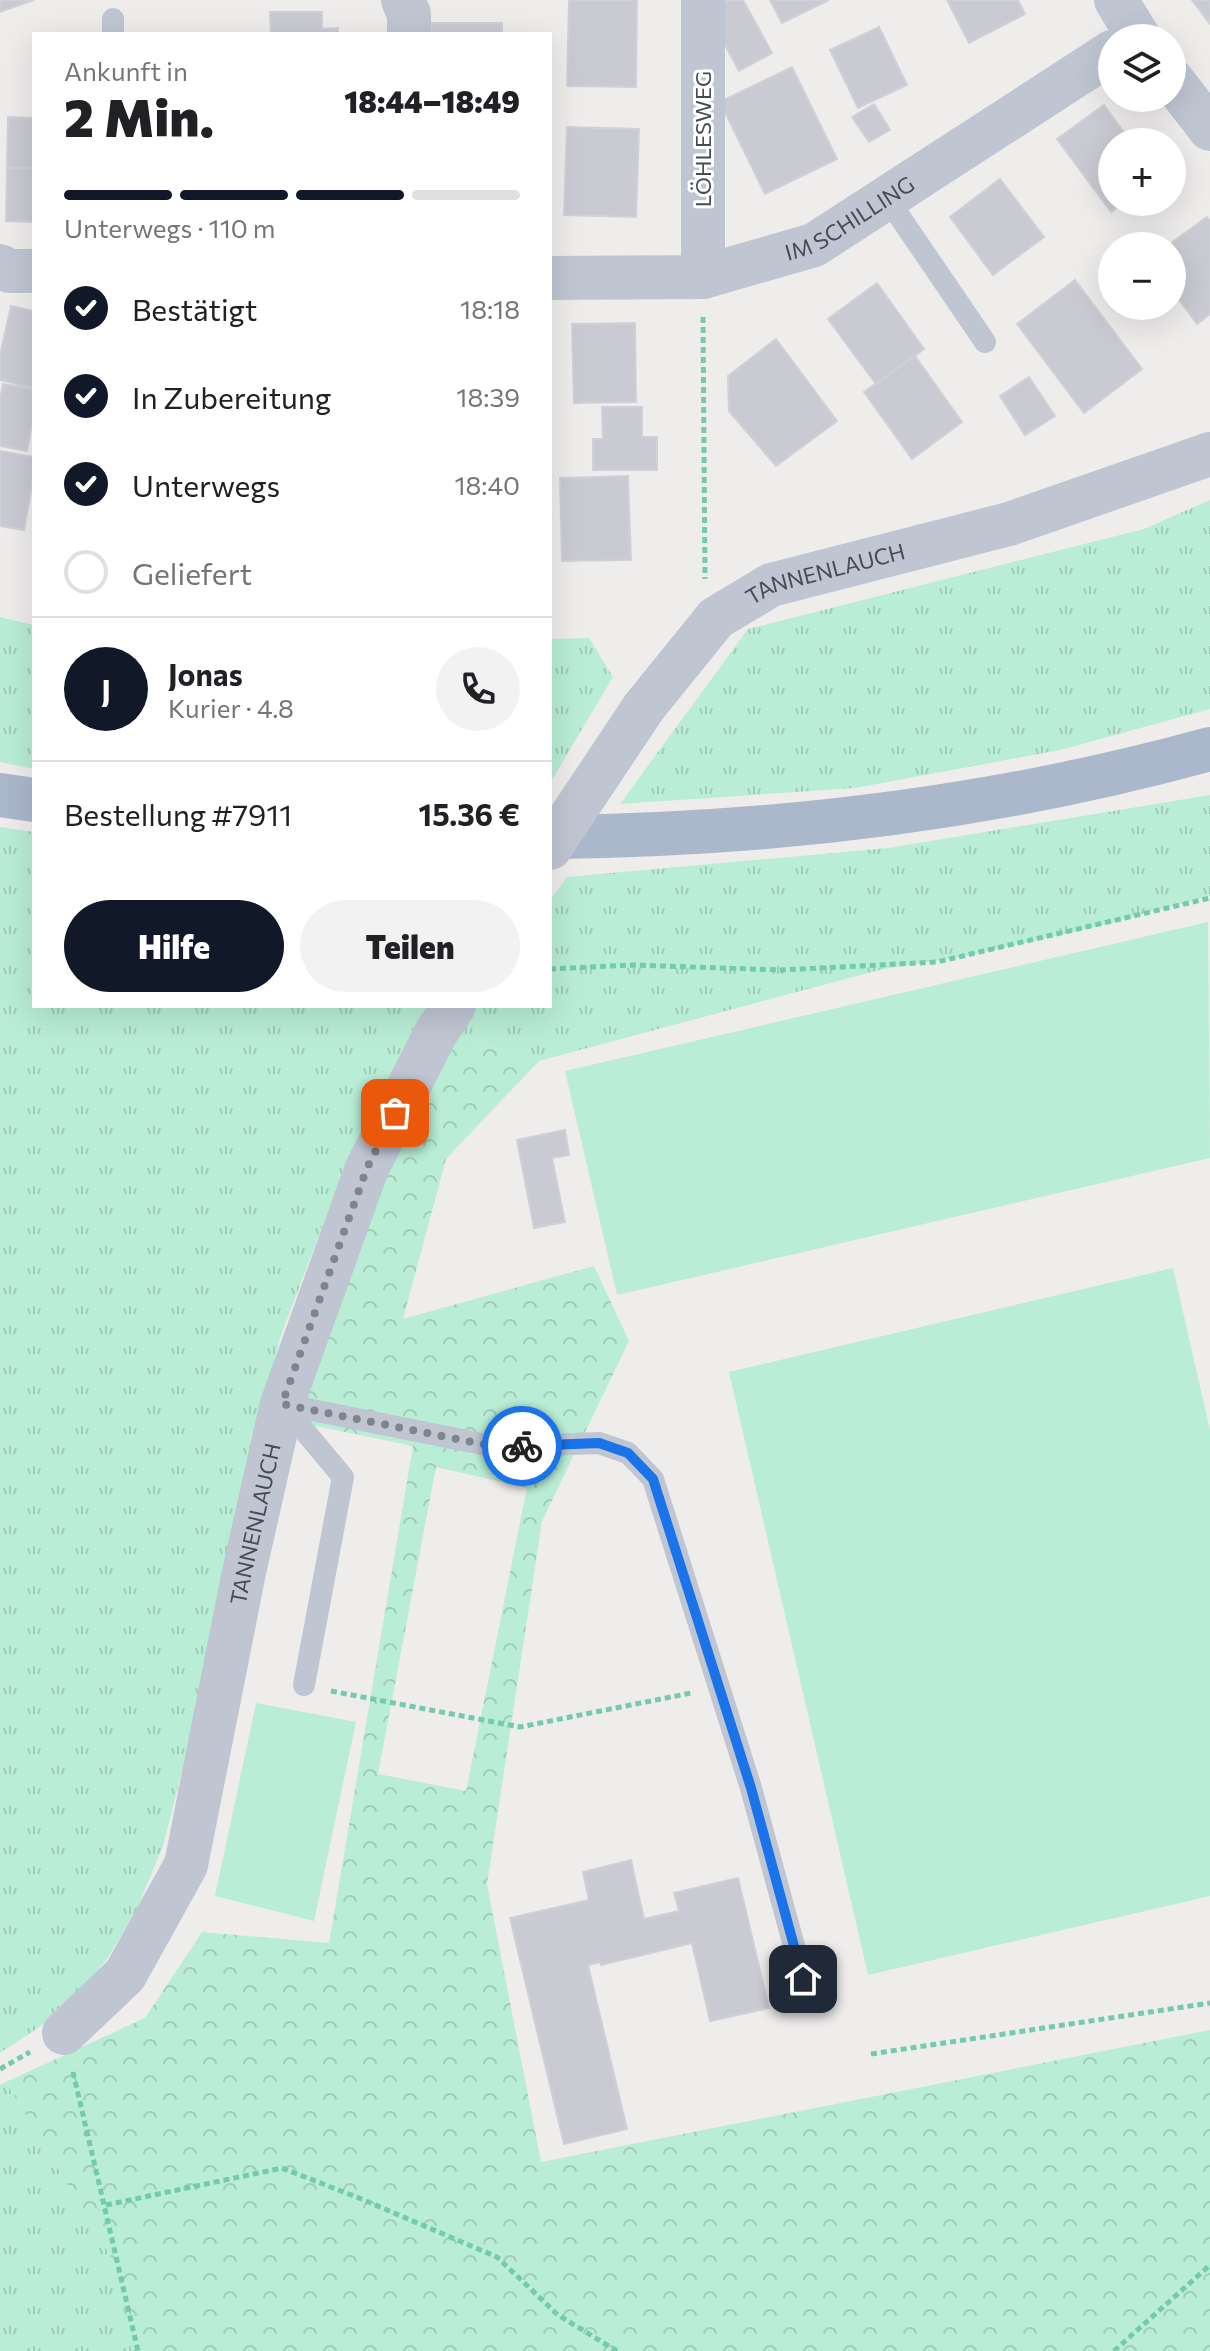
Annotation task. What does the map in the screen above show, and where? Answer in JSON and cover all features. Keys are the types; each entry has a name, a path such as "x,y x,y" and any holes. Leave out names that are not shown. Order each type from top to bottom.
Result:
{"main road":[{"path":"552,837 685,832 851,818 1033,789 1210,749"},
{"path":"0,795 32,800"}],"street":[{"path":"403,0 409,14 409,32"},
{"name":"LÖHLESWEG","path":"703,0 703,277"},
{"name":"IM SCHILLING","path":"552,278 703,277 814,245 1098,54"},
{"path":"1186,98 1210,129"},
{"path":"0,266 9,271 32,271"},
{"name":"TANNENLAUCH","path":"552,845 644,707 716,618 771,585 1009,524 1210,454"},
{"name":"TANNENLAUCH","path":"64,2033 125,1975 186,1865 244,1572 282,1404 367,1168 437,1031 453,1008"}],"lane":[{"path":"887,198 985,342"},
{"path":"282,1404 343,1477 304,1685"},
{"path":"282,1404 497,1447 599,1443 628,1453 653,1479 751,1788 803,1979"}],"path":[{"path":"703,277 705,577 716,618"},
{"path":"552,969 633,965 781,970 937,962 1210,898"},
{"path":"358,1696 520,1727 719,1688"},
{"path":"871,2054 1210,2003"},
{"path":"64,2033 138,2351"},
{"path":"106,2205 282,2168 497,2257 558,2315 617,2351"},
{"path":"1114,2351 1210,2265"}],"green space":[{"path":"1210,500 1210,709 1060,750 855,788 620,804 748,629 1144,529"},
{"path":"0,617 32,625 32,769 0,762"},
{"path":"589,638 613,677 552,780 552,639"},
{"path":"1210,795 1210,896 1099,926 962,957 883,969 539,1061 452,1035 472,1008 552,1008 552,897 567,877 888,848"},
{"path":"0,827 32,832 32,1008 427,1008 381,1092 329,1209 281,1335 241,1493 184,1763 163,1846 137,1909 107,1959 65,2010 0,2053"},
{"path":"1208,922 1210,1158 617,1295 565,1071"},
{"path":"452,1035 539,1061 446,1159 403,1319 594,1266 629,1341 542,1521 487,1884 541,2162 1210,2030 1210,2351 139,2351 126,2282 6,2082 145,2018 202,1932 329,1943 413,1446 287,1420 331,1283","holes":["436,1467 527,1488 466,1791 378,1774"]},
{"path":"1173,1268 1210,1430 1210,1896 868,1975 729,1372"},
{"path":"256,1703 356,1722 314,1921 215,1896"},
{"path":"6,2082 126,2282 139,2351 0,2351 0,2085"}],"building":[{"path":"0,0 34,0 0,12"},
{"path":"569,0 637,0 636,87 567,86"},
{"path":"728,0 743,0 772,53 739,71 707,12"},
{"path":"770,0 829,0 782,23"},
{"path":"947,0 1018,0 1025,14 969,43"},
{"path":"1192,0 1210,0 1210,24"},
{"path":"270,12 322,12 322,29 338,28 338,32 271,32"},
{"path":"431,23 502,23 502,32 431,32"},
{"path":"879,27 907,85 858,108 830,50"},
{"path":"792,67 837,159 765,194 720,102"},
{"path":"874,104 890,130 869,142 852,117"},
{"path":"1098,109 1098,112 1109,112 1121,128 1098,128 1098,194 1057,139"},
{"path":"8,117 32,118 32,168 7,168"},
{"path":"567,127 639,129 636,217 564,215"},
{"path":"7,168 32,168 32,222 6,221"},
{"path":"1000,179 1044,237 993,275 950,217"},
{"path":"1207,217 1210,221 1210,314 1197,324 1186,309 1186,232"},
{"path":"1075,280 1098,311 1098,320 1105,320 1142,369 1084,413 1017,324"},
{"path":"877,283 924,349 876,384 828,319"},
{"path":"11,306 32,311 32,388 0,380 0,355"},
{"path":"635,323 636,402 574,403 572,324"},
{"path":"776,339 837,421 776,466 729,411 728,376"},
{"path":"915,356 962,422 912,459 864,392"},
{"path":"1029,377 1055,416 1025,435 1000,396"},
{"path":"3,384 32,389 32,423 27,451 0,446"},
{"path":"602,407 642,407 642,437 657,437 657,470 593,470 593,439 603,439"},
{"path":"0,451 32,457 32,485 24,530 0,526"},
{"path":"628,476 631,560 562,561 560,478"},
{"path":"565,1130 569,1155 552,1158 565,1222 534,1228 517,1140"},
{"path":"631,1860 644,1919 679,1911 674,1893 738,1878 769,2008 710,2021 692,1943 601,1965 600,1962 588,1965 627,2129 564,2144 510,1918 589,1900 583,1872"}],"way so far":[{"path":"395,1113 367,1168 282,1404 497,1447 522,1446"}],"route":[{"path":"522,1446 599,1443 628,1453 653,1479 751,1788 803,1979"}]}
